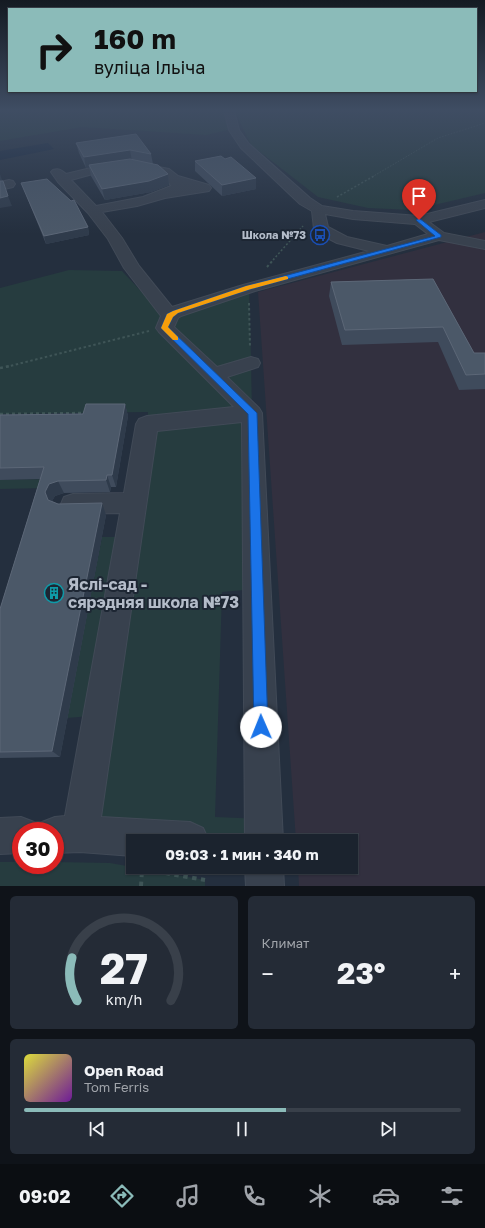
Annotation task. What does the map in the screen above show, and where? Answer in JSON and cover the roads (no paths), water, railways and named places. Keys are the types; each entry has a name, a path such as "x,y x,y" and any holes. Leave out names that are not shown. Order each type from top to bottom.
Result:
{"street":[{"path":"251,151 305,200 318,209 353,215 419,220 485,204"},
{"path":"93,210 136,203 166,194 205,188 174,179 165,172 132,165 60,176 93,210 115,238 132,268 167,322 214,375 252,413 264,834"},
{"path":"166,194 178,188 174,179"},
{"path":"318,209 321,229 342,240 386,250"},
{"path":"419,220 439,236"},
{"path":"167,322 175,312 249,288 439,236 485,245"},
{"path":"214,375 251,363"},
{"path":"126,837 67,834 134,503 147,424 252,413"},
{"path":"64,504 134,503"},
{"path":"0,836 12,835"},
{"path":"264,874 265,886"}],"water":[{"path":"0,151 42,151 0,160"}],"place":[{"name":"Школа №73","path":"320,235"},
{"name":"Яслі-сад - сярэдняя школа №73","path":"54,593"}]}
